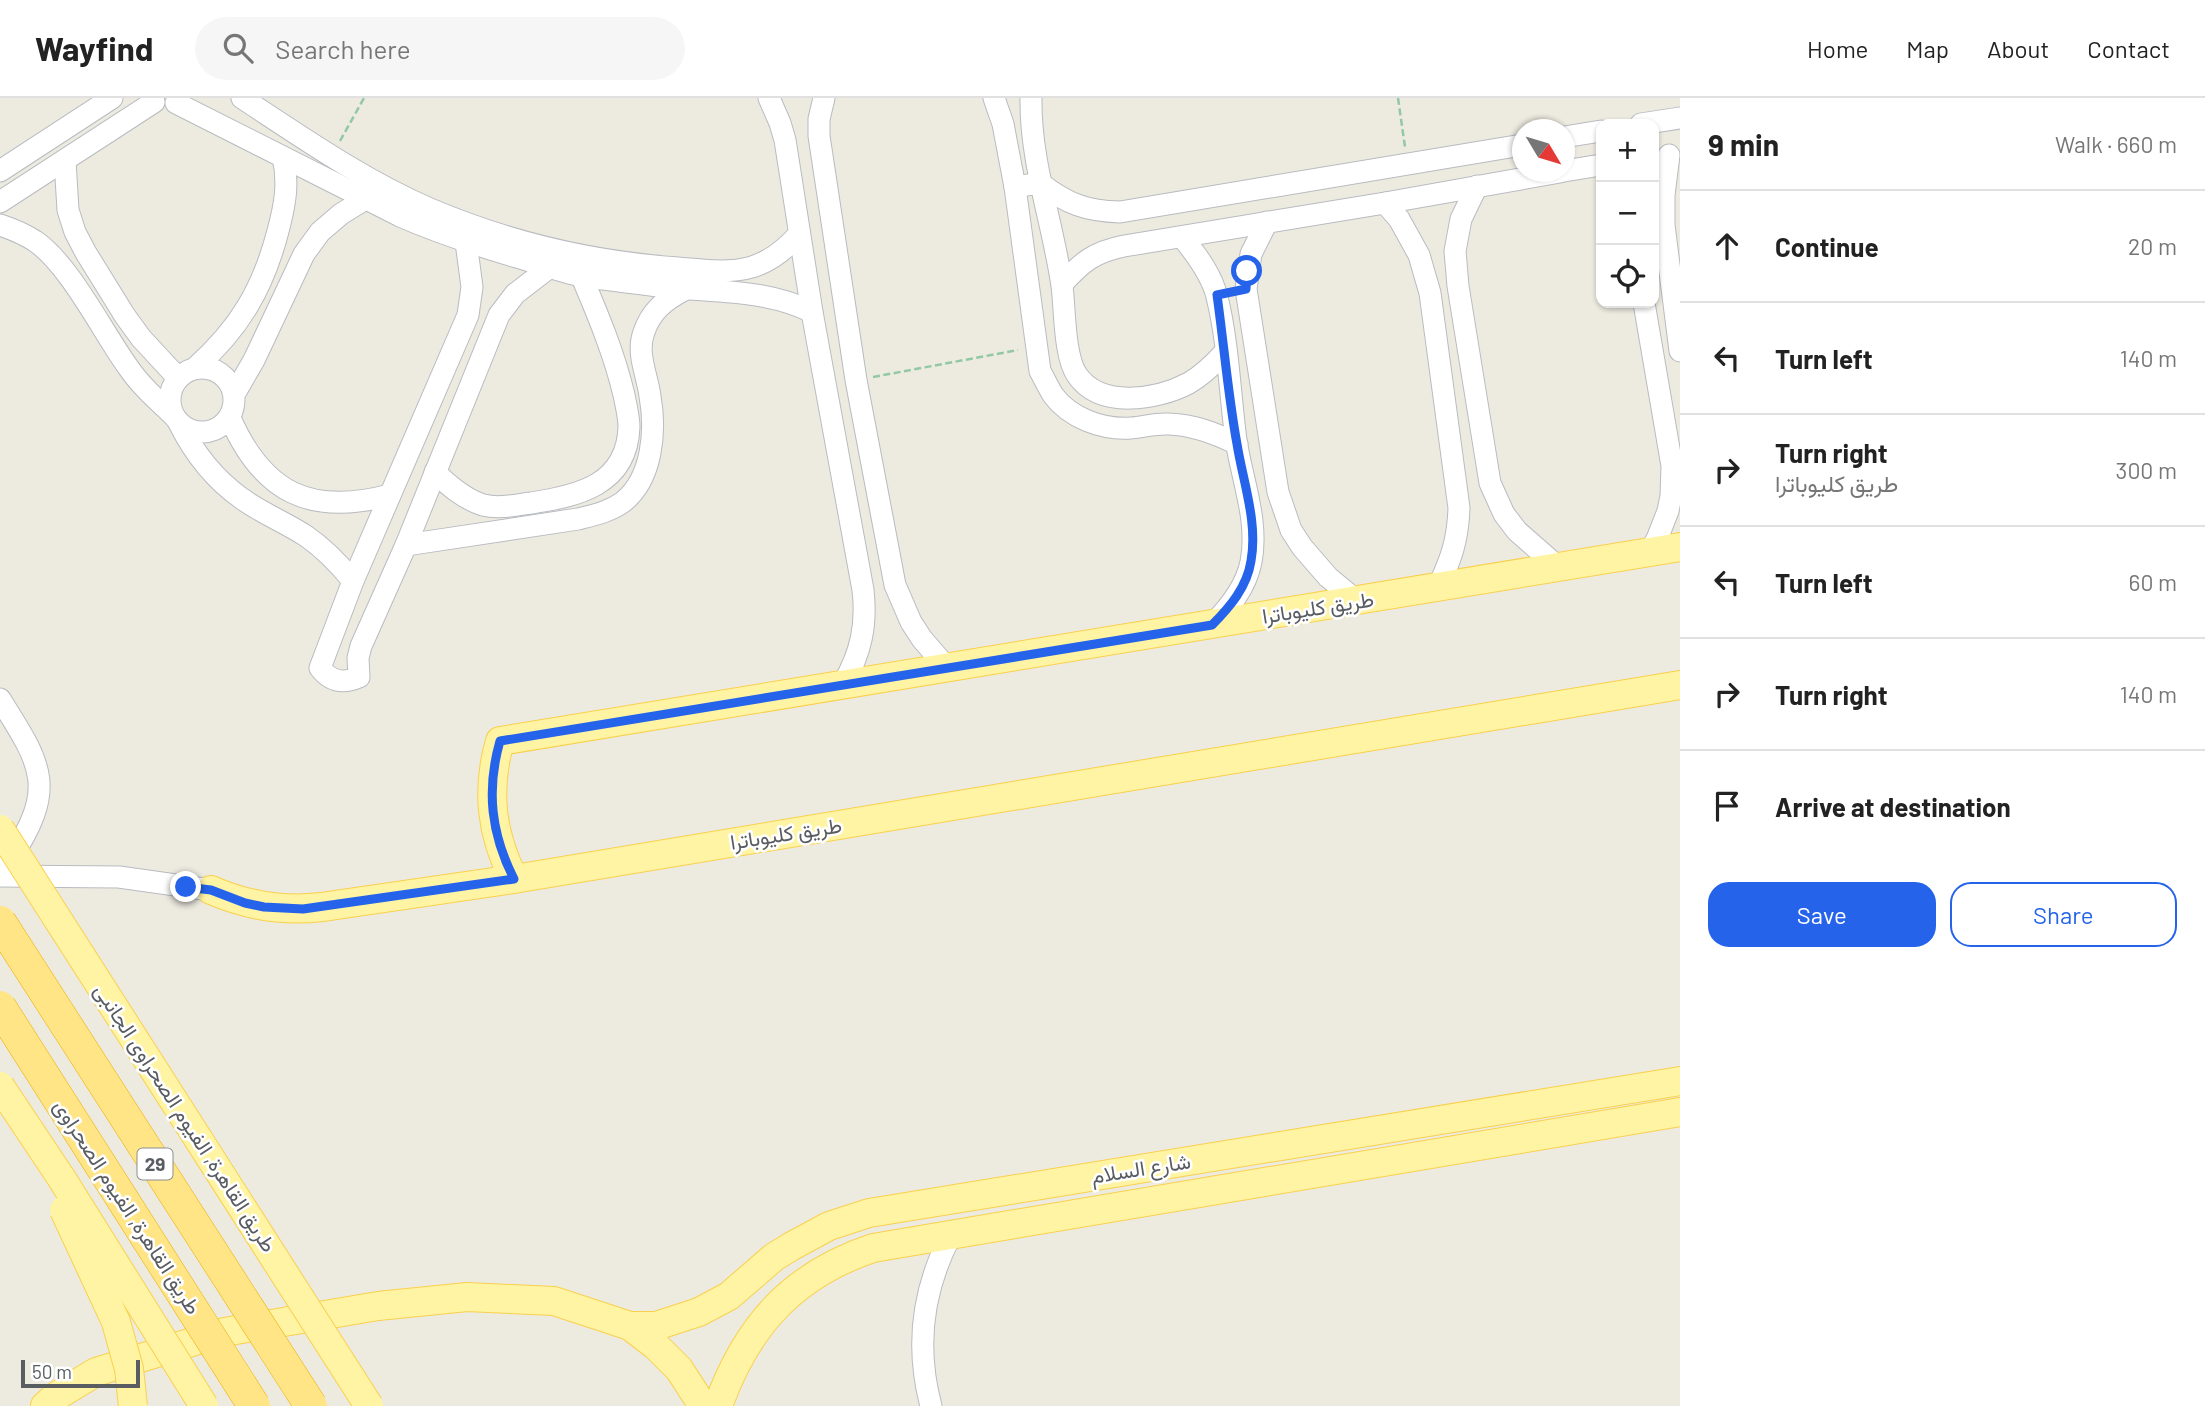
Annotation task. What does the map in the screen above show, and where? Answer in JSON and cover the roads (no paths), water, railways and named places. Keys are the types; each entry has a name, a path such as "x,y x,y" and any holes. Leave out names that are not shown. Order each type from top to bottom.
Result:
{"highway":[{"name":"29","path":"0,922 310,1406"},
{"name":"طريق القاهرة, الفيوم الصحراوى","path":"0,1007 254,1406"}],"main road":[{"name":"طريق كليوباترا","path":"514,879 499,847 492,812 492,776 500,741 1680,547"},
{"path":"1649,553 1662,558 1680,571"},
{"name":"طريق كليوباترا","path":"211,890 264,907 303,909 514,879 1680,685"},
{"name":"طريق القاهرة, الفيوم الصحراوى الجانبى","path":"0,829 369,1406"},
{"name":"شارع السلام","path":"630,1326 656,1326 699,1312 729,1296 774,1257 792,1246 829,1226 869,1213 1680,1081"},
{"path":"0,1086 62,1179 204,1406"},
{"name":"شارع السلام","path":"719,1406 737,1362 754,1332 779,1303 804,1281 833,1264 873,1248 1680,1112"},
{"path":"1309,1143 1315,1174"},
{"path":"62,1179 67,1219 117,1322 129,1369 133,1406"},
{"path":"45,1406 96,1372 224,1332 378,1306 467,1297 554,1301 630,1326 656,1346 679,1369 703,1406"}],"street":[{"path":"0,171 112,98"},
{"path":"242,98 331,156 429,208 473,226 559,250 637,265 713,271 741,269 768,260 786,248 799,234"},
{"path":"769,98 780,123 787,157 812,312 863,590 865,610 860,649 843,684"},
{"path":"824,98 819,119 821,149 856,380 895,585 911,622 948,669"},
{"path":"994,98 1003,124 1015,187 1040,370 1054,396 1075,415 1102,426 1131,428 1149,424 1185,425 1237,444"},
{"path":"1031,98 1031,126 1040,183 1062,284 1069,356 1075,373 1088,387 1104,396 1146,397 1190,382 1209,369 1225,352"},
{"path":"0,202 65,161 151,100 165,105 180,100 366,198 432,230 466,242 581,275 684,290 743,292 766,296 812,312"},
{"path":"1659,121 1680,118"},
{"path":"1575,135 1596,132"},
{"path":"1015,187 1040,183 1058,197 1077,206 1120,212 1512,147"},
{"path":"787,157 821,149"},
{"path":"1668,155 1664,225 1675,279 1680,351"},
{"path":"283,156 287,175 285,203 263,279 235,327 218,348 186,373 171,389 169,402 191,445 205,466 222,483 242,499 323,548 353,581"},
{"path":"0,225 35,241 51,254 133,375 176,419 191,431 206,433 220,428 230,418 235,406 235,393 227,378 212,369 186,373 141,338 75,232 68,210 65,161"},
{"path":"1575,170 1596,167"},
{"path":"1062,284 1089,257 1103,250 1512,180"},
{"path":"1477,186 1461,219 1455,251 1458,286 1490,483 1504,514 1517,531 1559,568"},
{"path":"235,393 254,360 304,254 320,232 366,198"},
{"path":"1385,203 1399,219 1414,245 1430,293 1459,508 1457,540 1437,589"},
{"path":"1267,222 1251,254 1246,289 1282,509 1291,530 1315,562 1342,591 1357,601"},
{"path":"1182,237 1196,255 1217,295 1237,444 1253,537 1251,562 1243,586 1229,607 1212,625"},
{"path":"466,242 472,287 463,329 353,581 320,668 327,677 337,681 348,682 359,677 360,646 406,545 488,339 506,304 525,285 550,267"},
{"path":"741,269 743,292"},
{"path":"435,472 470,499 497,507 579,494 599,484 615,468 626,448 629,425 608,337 581,275"},
{"path":"1217,295 1246,289"},
{"path":"406,545 602,514 624,501 639,482 652,440 651,397 640,354 643,334 659,307 684,290"},
{"path":"1645,308 1672,466 1668,511 1649,553"},
{"path":"463,329 488,339"},
{"path":"230,418 245,449 256,464 285,489 318,501 335,503 353,503 390,495"},
{"path":"269,515 285,489"},
{"path":"863,590 880,592 895,585"},
{"path":"0,699 32,750 37,765 39,795 31,825 0,876"},
{"path":"0,876 119,877 211,890"},
{"path":"931,1406 922,1353 924,1312 933,1272 951,1235"}]}
